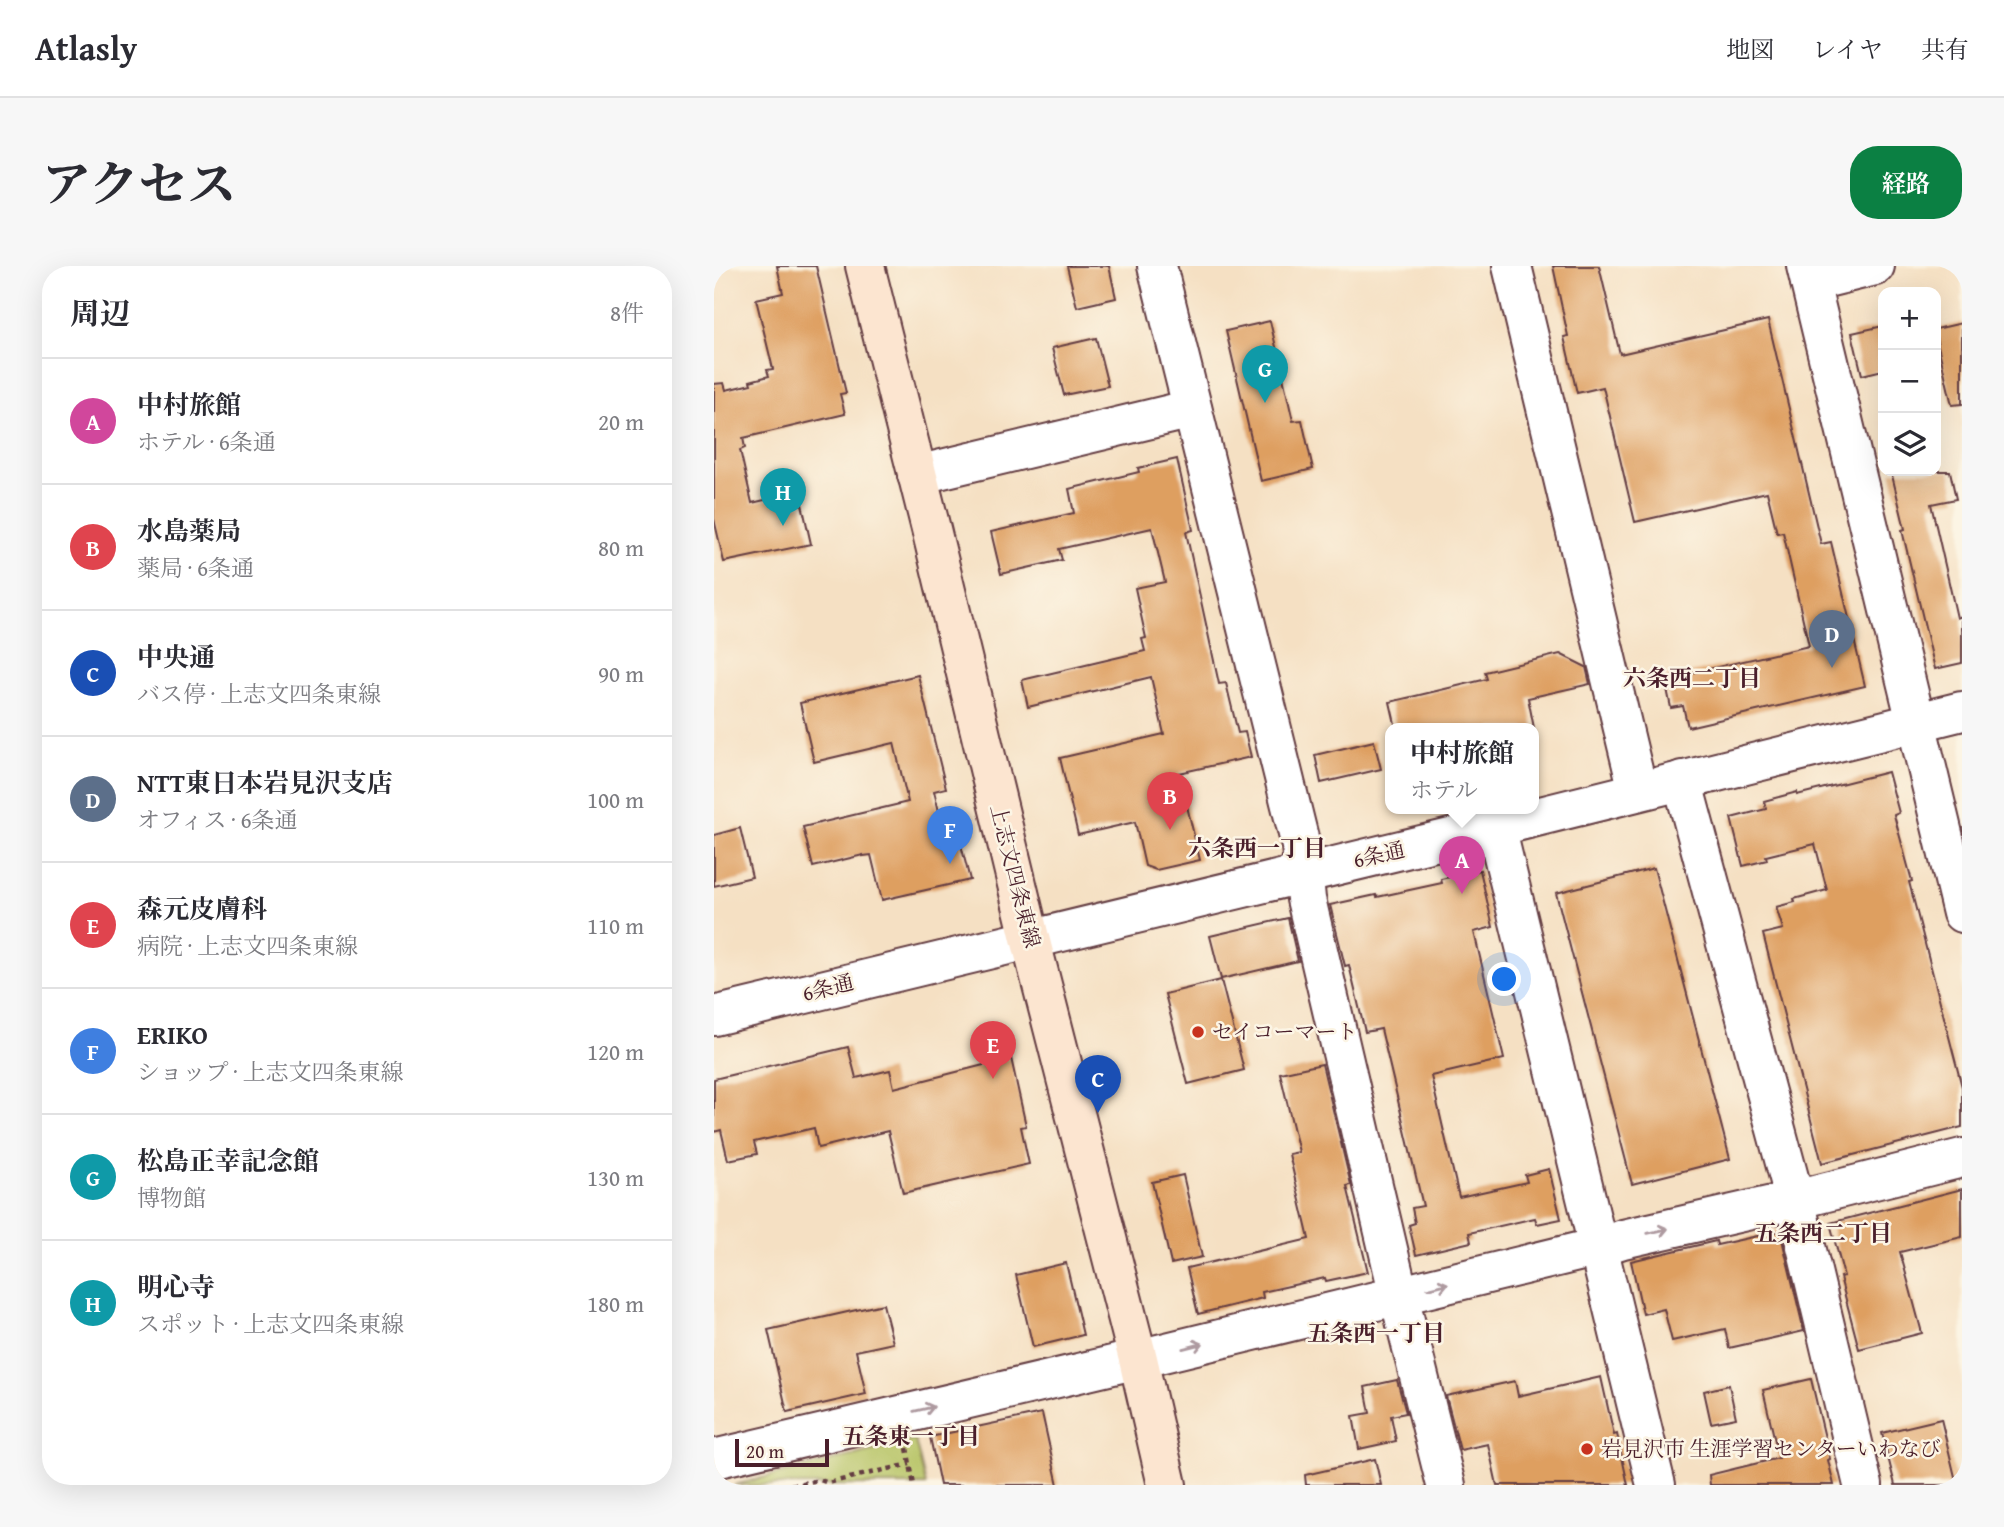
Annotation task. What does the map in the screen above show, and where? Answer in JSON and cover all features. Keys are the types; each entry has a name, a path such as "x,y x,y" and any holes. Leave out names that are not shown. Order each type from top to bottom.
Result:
{"main road":[{"name":"上志文四条東線","path":"865,266 1030,938 1138,1359 1167,1485"}],"street":[{"path":"1157,266 1298,833 1306,899 1446,1485"},
{"path":"1512,266 1638,791"},
{"path":"1875,266 1808,274 1962,913"},
{"path":"917,475 1192,409"},
{"name":"6条通","path":"714,1016 1962,711"},
{"path":"1682,780 1796,1200 1863,1485"},
{"path":"1496,827 1656,1485"},
{"path":"714,1459 1138,1359 1962,1158"}],"path":[{"path":"791,1485 820,1480 828,1483 911,1464"}],"green space":[{"path":"915,1440 926,1485 734,1485"}],"building":[{"path":"777,266 816,266 846,393 840,394 845,414 743,438 745,448 740,450 752,503 782,496 785,507 802,504 811,544 724,562 714,519 714,384 724,383 726,390 751,384 750,381 769,376 767,370 773,369 756,299 783,293"},
{"path":"1067,266 1109,266 1116,298 1077,307"},
{"path":"1553,266 1599,266 1620,354 1768,320 1821,544 1831,542 1865,686 1688,727 1683,706 1671,708 1665,679 1809,646 1783,532 1777,533 1767,492 1635,522 1603,387 1577,393 1564,337 1568,336"},
{"path":"1270,321 1293,421 1302,420 1313,469 1261,481 1226,331"},
{"path":"1962,323 1962,404 1952,405 1941,358 1941,328"},
{"path":"1878,327 1878,371 1862,375 1852,333"},
{"path":"1096,338 1108,386 1064,395 1052,348"},
{"path":"1177,459 1193,530 1186,532 1219,684 1226,683 1238,733 1245,732 1251,757 1179,773 1200,860 1156,870 1145,866 1135,822 1078,835 1060,758 1164,734 1151,677 1028,707 1022,680 1145,651 1142,639 1146,638 1135,588 1165,582 1152,528 1059,549 1062,560 1001,574 991,532 1074,513 1069,489 1139,472 1138,468"},
{"path":"1941,471 1950,471 1956,499 1931,504 1957,618 1962,616 1962,663 1935,669 1902,530 1905,529 1892,476 1941,476"},
{"path":"1560,654 1586,667 1590,684 1528,698 1533,723 1395,723 1390,702 1487,679 1485,672"},
{"path":"918,675 946,788 934,791 947,844 960,841 970,880 882,900 871,855 813,867 803,827 908,802 894,743 814,762 800,703"},
{"path":"1374,741 1381,769 1321,783 1315,755"},
{"path":"1888,772 1899,813 1894,815 1912,881 1909,882 1962,1087 1962,1127 1822,1163 1763,934 1783,929 1776,907 1827,890 1815,844 1766,856 1767,860 1743,866 1731,818 1766,809 1764,801"},
{"path":"740,828 752,877 714,886 714,835"},
{"path":"1654,868 1730,1159 1632,1184 1556,893"},
{"path":"1480,870 1493,927 1474,932 1504,1059 1431,1076 1459,1197 1527,1182 1525,1175 1549,1169 1561,1219 1537,1224 1535,1218 1469,1233 1471,1242 1416,1255 1409,1225 1415,1223 1412,1208 1423,1206 1381,1029 1365,1032 1349,965 1345,966 1330,905 1442,883 1441,879"},
{"path":"1288,918 1298,961 1221,979 1210,936"},
{"path":"1221,980 1244,1070 1188,1084 1165,994"},
{"path":"848,1047 856,1078 890,1070 894,1088 1011,1058 1026,1126 1021,1127 1029,1164 903,1193 888,1131 818,1148 814,1128 754,1142 757,1154 728,1160 721,1130 714,1132 714,1079"},
{"path":"1322,1064 1351,1185 1347,1186 1368,1272 1262,1292 1263,1298 1198,1314 1187,1268 1309,1239 1289,1154 1299,1152 1280,1073"},
{"path":"1183,1175 1202,1257 1171,1264 1152,1182"},
{"path":"1962,1189 1962,1237 1900,1252 1922,1333 1859,1349 1840,1277 1844,1276 1830,1223"},
{"path":"1780,1231 1804,1331 1729,1348 1725,1329 1672,1341 1664,1309 1643,1314 1631,1261 1716,1241 1717,1245"},
{"path":"1066,1263 1083,1335 1033,1347 1016,1275"},
{"path":"883,1304 893,1343 856,1351 866,1394 787,1412 768,1330"},
{"path":"1601,1377 1628,1485 1497,1485 1488,1444 1460,1450 1446,1396 1515,1381 1518,1396"},
{"path":"1811,1379 1834,1485 1710,1485 1709,1475 1779,1458 1763,1390"},
{"path":"1397,1380 1406,1413 1391,1416 1396,1441 1359,1449 1353,1416 1370,1413 1365,1387"},
{"path":"1729,1385 1736,1418 1711,1423 1704,1391"},
{"path":"1042,1413 1058,1485 940,1485 930,1437"},
{"path":"1941,1419 1957,1485 1895,1485 1882,1433"},
{"path":"1375,1459 1381,1485 1306,1485 1305,1475"}],"place":[{"name":"松島正幸記念館","path":"1265,403"},
{"name":"明心寺","path":"783,526"},
{"name":"NTT東日本岩見沢支店","path":"1832,668"},
{"name":"水島薬局","path":"1170,830"},
{"name":"ERIKO","path":"950,864"},
{"name":"中村旅館","path":"1462,894"},
{"name":"セイコーマート","path":"1198,1032"},
{"name":"森元皮膚科","path":"993,1079"},
{"name":"中央通","path":"1098,1113"},
{"name":"岩見沢市 生涯学習センターいわなび","path":"1587,1449"}],"district":[{"name":"六条西二丁目","path":"1692,678"},
{"name":"六条西一丁目","path":"1257,848"},
{"name":"五条西二丁目","path":"1823,1233"},
{"name":"五条西一丁目","path":"1376,1333"},
{"name":"五条東一丁目","path":"911,1436"}]}
